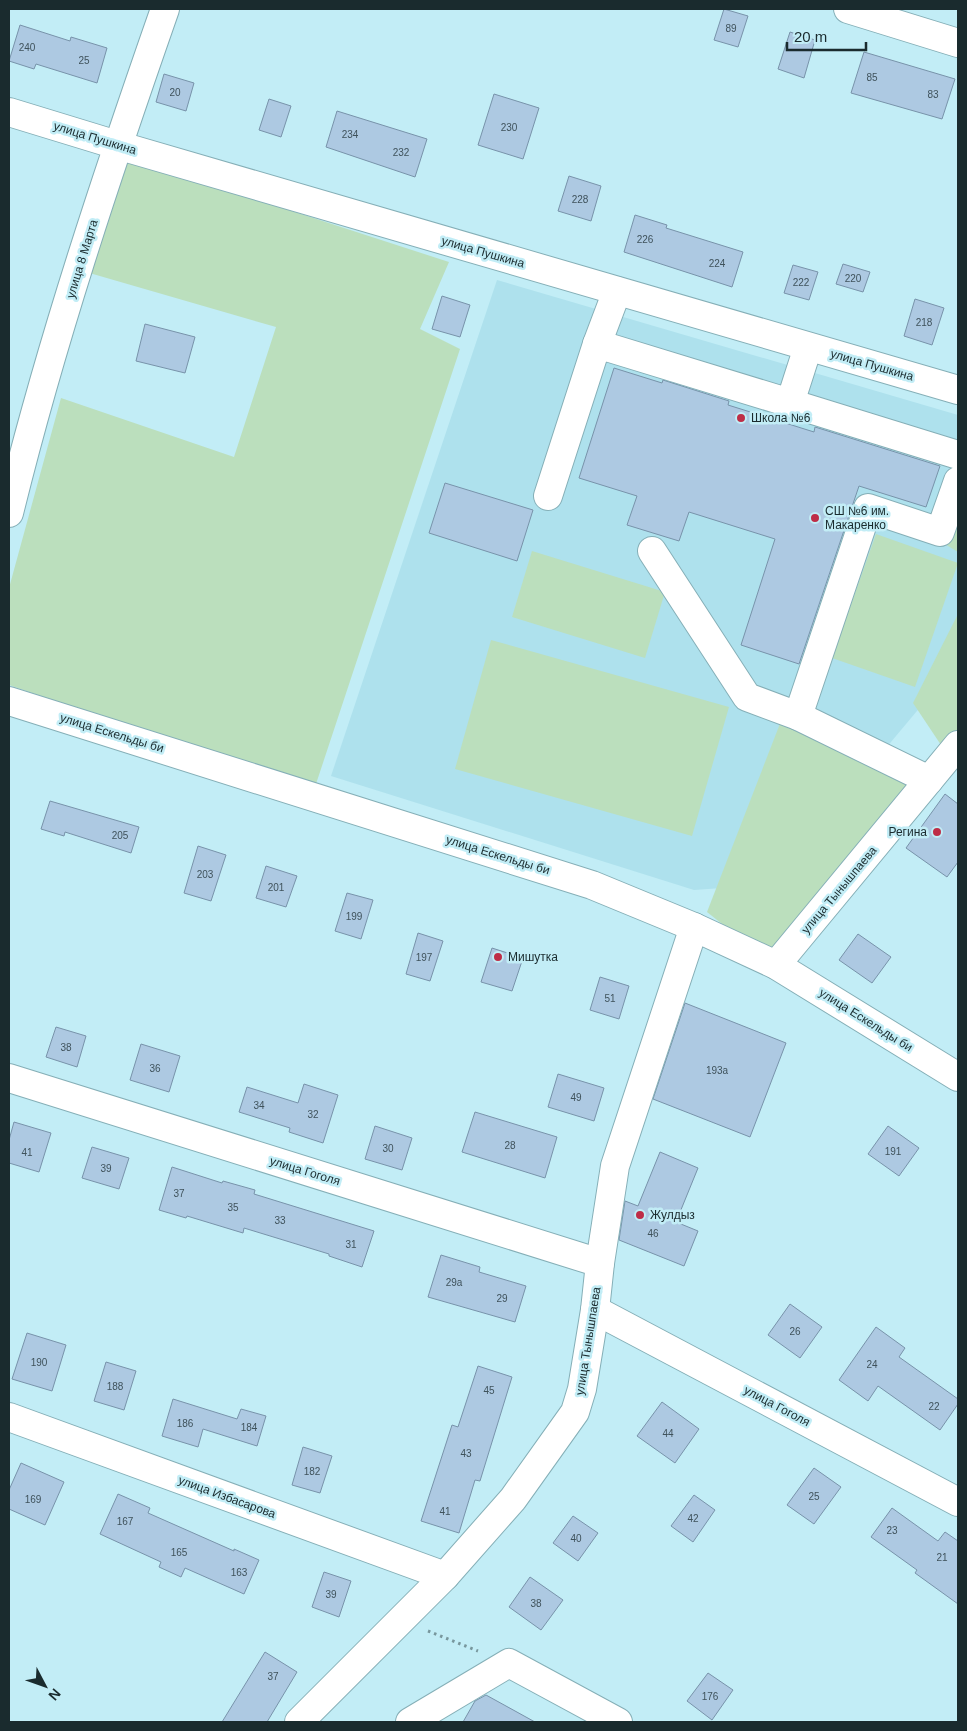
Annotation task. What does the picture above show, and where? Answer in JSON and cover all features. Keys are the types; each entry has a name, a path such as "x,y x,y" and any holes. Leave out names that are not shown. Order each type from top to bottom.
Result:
{"street":[{"name":"улица 8 Марта","path":"9,513 19,427 165,9"},
{"path":"848,9 958,43"},
{"name":"улица Пушкина","path":"9,112 958,390"},
{"path":"548,496 597,344 617,291"},
{"path":"597,344 958,455"},
{"path":"790,403 808,347"},
{"path":"798,716 868,508 940,532 958,481"},
{"path":"652,551 747,697 798,716 929,780"},
{"name":"улица Ескельды би","path":"9,701 592,885 694,927 776,965 958,1077"},
{"name":"улица Тынышпаева","path":"776,965 958,744"},
{"name":"улица Тынышпаева","path":"299,1722 402,1620 513,1499 575,1412 582,1389 595,1310 600,1263 615,1166 694,927"},
{"name":"улица Гоголя","path":"9,1078 600,1263"},
{"name":"улица Гоголя","path":"595,1310 958,1502"},
{"name":"улица Избасарова","path":"9,1417 444,1576"},
{"path":"410,1722 509,1663 618,1722"}],"path":[{"path":"402,1620 509,1663"}],"shaded area":[{"path":"497,280 958,415 958,662 798,853 722,888 694,890 331,776"}],"green space":[{"path":"128,158 449,262 420,329 460,349 314,790 9,685 9,588 61,398 234,457 276,327 86,272"},
{"path":"958,499 958,552 943,543"},
{"path":"876,534 958,563 915,687 832,658"},
{"path":"532,551 665,592 645,658 512,617"},
{"path":"958,614 958,729 943,748 913,703"},
{"path":"491,640 729,707 692,836 455,769"},
{"path":"781,721 917,785 770,962 707,912"}],"building":[{"path":"724,9 748,16 738,47 714,40"},
{"path":"20,25 70,41 71,37 107,48 97,83 36,64 34,69 9,61"},
{"path":"790,32 815,40 804,78 778,69"},
{"path":"864,52 955,79 942,119 851,93"},
{"path":"164,74 194,83 186,111 156,102"},
{"path":"494,94 539,108 523,159 478,145"},
{"path":"269,99 291,106 281,137 259,130"},
{"path":"337,111 427,139 415,177 326,147"},
{"path":"569,176 601,186 591,221 558,211"},
{"path":"635,215 667,225 666,228 743,252 732,287 624,252"},
{"path":"843,264 870,272 863,292 836,284"},
{"path":"793,265 818,272 809,300 784,293"},
{"path":"442,296 470,305 460,337 432,329"},
{"path":"915,299 944,308 932,345 904,336"},
{"path":"145,324 195,337 185,373 136,361"},
{"name":"СШ №6 им. Макаренко","path":"614,368 662,383 663,380 729,401 728,405 814,432 815,427 940,466 926,507 859,486 799,664 741,645 775,539 689,512 679,541 627,525 637,496 579,478"},
{"path":"445,483 533,510 517,561 429,533"},
{"path":"945,794 958,804 958,862 947,877 906,848"},
{"path":"50,801 139,827 131,853 65,832 64,836 41,829"},
{"path":"198,846 226,855 211,901 184,893"},
{"path":"266,866 297,876 286,907 256,898"},
{"path":"347,893 373,900 361,939 335,931"},
{"path":"418,933 443,941 430,981 406,974"},
{"path":"858,934 891,957 872,983 839,960"},
{"path":"492,948 523,958 512,991 481,982"},
{"path":"600,977 629,986 619,1019 590,1010"},
{"path":"685,1003 786,1043 750,1137 653,1099"},
{"path":"56,1027 86,1036 77,1067 46,1057"},
{"path":"141,1044 180,1056 169,1092 130,1080"},
{"path":"558,1074 604,1088 594,1121 548,1107"},
{"path":"304,1084 338,1095 323,1143 289,1132 290,1128 239,1112 247,1087 298,1103"},
{"path":"475,1112 557,1137 545,1178 462,1152"},
{"path":"14,1122 51,1133 39,1172 9,1163 9,1140"},
{"path":"375,1126 412,1138 402,1170 365,1159"},
{"path":"888,1126 919,1148 899,1176 868,1154"},
{"path":"92,1147 129,1158 119,1189 82,1178"},
{"path":"660,1152 698,1168 676,1222 698,1231 684,1266 619,1240 625,1201 638,1206"},
{"path":"172,1167 222,1183 223,1181 255,1190 254,1194 374,1231 362,1267 329,1256 329,1254 244,1228 243,1233 187,1216 186,1218 159,1210"},
{"path":"441,1255 480,1267 479,1272 526,1286 515,1322 428,1297"},
{"path":"790,1304 822,1327 800,1358 768,1335"},
{"path":"876,1327 905,1348 899,1357 958,1399 958,1404 940,1430 878,1386 868,1401 839,1380"},
{"path":"27,1333 66,1345 52,1391 12,1379"},
{"path":"106,1362 136,1371 124,1410 94,1401"},
{"path":"478,1366 512,1377 480,1481 475,1480 459,1533 421,1521 452,1425 458,1427"},
{"path":"173,1399 237,1419 241,1409 266,1416 257,1446 203,1429 198,1447 162,1436"},
{"path":"662,1402 699,1429 675,1463 637,1436"},
{"path":"303,1447 332,1456 320,1493 292,1485"},
{"path":"21,1463 64,1482 45,1525 9,1509 9,1490"},
{"path":"814,1468 841,1487 814,1524 787,1505"},
{"path":"118,1494 150,1508 148,1513 259,1560 244,1594 185,1568 181,1577 159,1567 161,1562 100,1534"},
{"path":"694,1495 715,1510 693,1542 671,1526"},
{"path":"892,1508 938,1541 945,1532 958,1541 958,1604 915,1573 917,1570 871,1537"},
{"path":"573,1516 598,1533 578,1561 553,1543"},
{"path":"324,1572 351,1581 339,1617 312,1607"},
{"path":"530,1577 563,1600 541,1630 509,1607"},
{"path":"265,1652 297,1672 267,1722 222,1722"},
{"path":"708,1673 733,1690 712,1720 687,1701"},
{"path":"486,1695 535,1722 463,1722 475,1701"}],"place":[{"name":"Школа №6","path":"741,418"},
{"name":"СШ №6 им. Макаренко","path":"815,518"},
{"name":"Регина","path":"937,832"},
{"name":"Мишутка","path":"498,957"},
{"name":"Жулдыз","path":"640,1215"}]}
